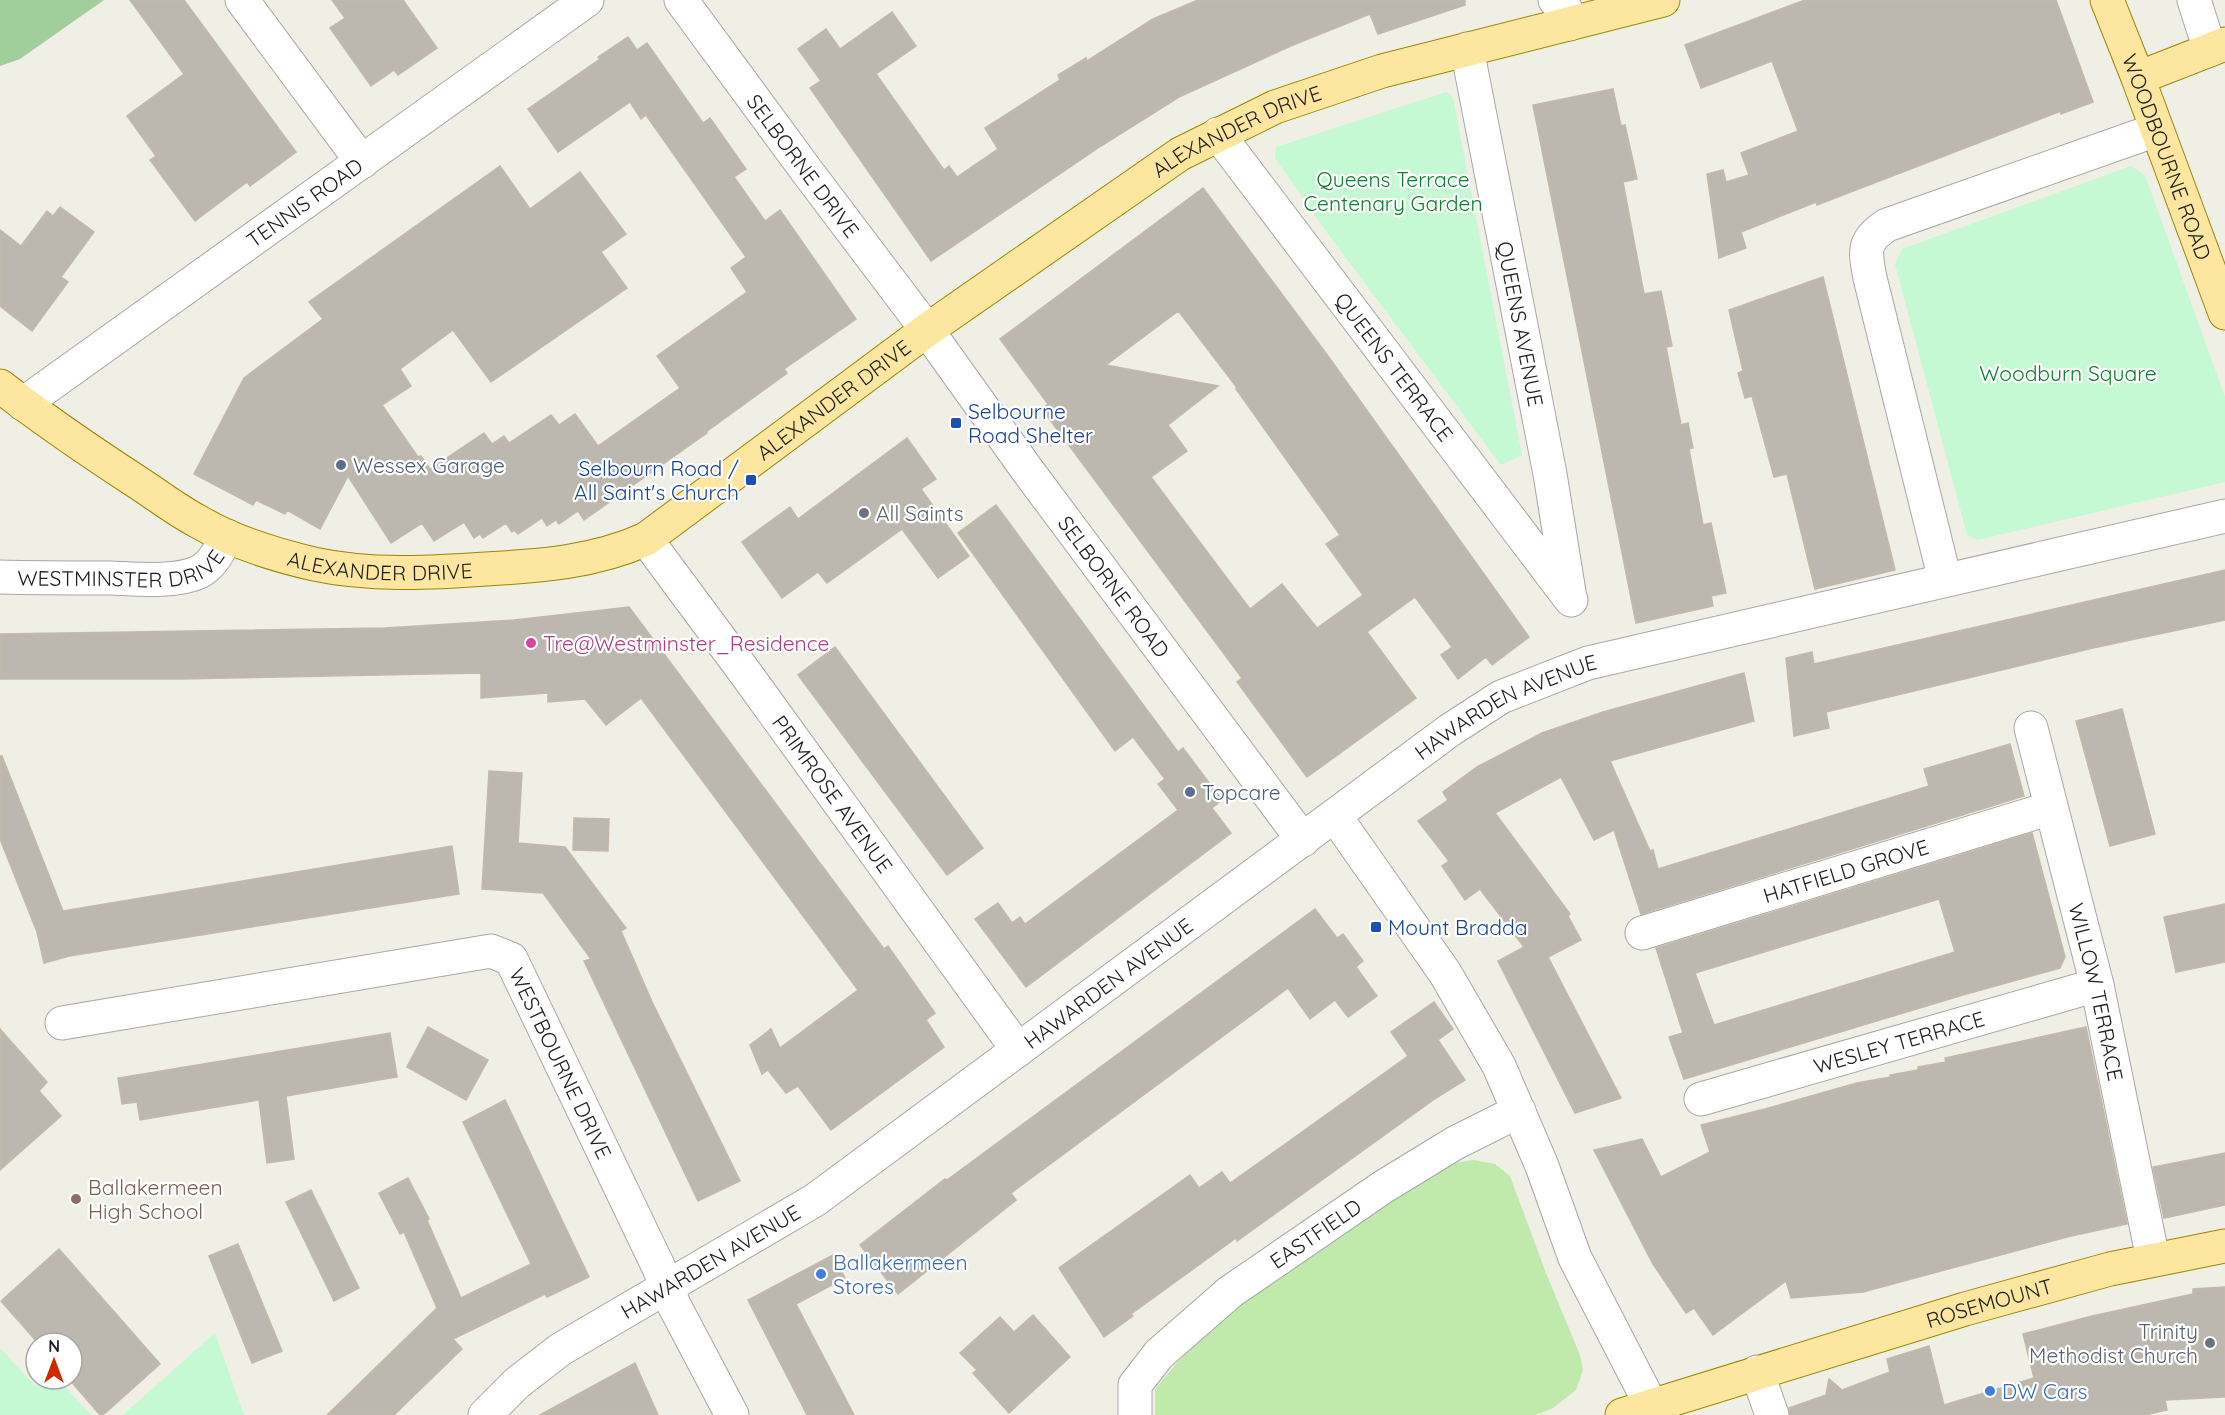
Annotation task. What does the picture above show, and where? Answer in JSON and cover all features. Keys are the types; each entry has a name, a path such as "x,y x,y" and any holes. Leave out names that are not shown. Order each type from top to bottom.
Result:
{"main road":[{"name":"ALEXANDER DRIVE","path":"12,395 90,452 199,523 226,536 278,555 356,570 441,572 523,567 597,557 646,539 927,330 1180,153 1275,107 1360,78 1467,49 1563,12 1663,0"},
{"name":"WOODBOURNE ROAD","path":"2107,0 2225,313"},
{"path":"2138,78 2217,47"},
{"name":"ROSEMOUNT","path":"1636,1410 1965,1309 2110,1269 2225,1246"}],"street":[{"path":"242,0 362,162"},
{"name":"TENNIS ROAD","path":"12,395 362,162 587,0"},
{"name":"SELBORNE DRIVE","path":"681,0 927,330"},
{"path":"2194,0 2217,47"},
{"name":"QUEENS AVENUE","path":"1467,49 1550,474 1571,600"},
{"path":"2156,130 1887,225 1873,234 1868,244 1870,278 1945,580 2225,516"},
{"name":"QUEENS TERRACE","path":"1218,134 1571,600"},
{"name":"SELBORNE ROAD","path":"927,330 1028,471 1303,840"},
{"name":"WESTMINSTER DRIVE","path":"0,577 149,579 182,577 198,572 207,566 219,551 226,536"},
{"name":"PRIMROSE AVENUE","path":"646,539 1018,1050"},
{"name":"HAWARDEN AVENUE","path":"485,1415 517,1383 561,1349 815,1200 1450,730 1501,697 1588,663 1945,580"},
{"name":"WILLOW TERRACE","path":"2031,728 2097,985 2153,1259"},
{"name":"HATFIELD GROVE","path":"1641,933 2051,808"},
{"path":"1335,816 1445,973 1499,1066 1519,1111 1636,1410"},
{"name":"WESTBOURNE DRIVE","path":"62,1023 491,951 511,959 674,1305 732,1415"},
{"name":"WESLEY TERRACE","path":"1701,1098 2097,985"},
{"name":"EASTFIELD","path":"1135,1400 1159,1354 1230,1292 1383,1187 1455,1143 1519,1111"},
{"path":"1757,1372 1772,1415"}],"green space":[{"path":"0,0 104,0 20,59 0,66"},
{"name":"Queens Terrace Centenary Garden","path":"1446,92 1453,98 1522,455 1501,465 1328,234 1275,158 1276,147"},
{"name":"Woodburn Square","path":"2131,166 2145,175 2225,397 2225,482 1978,540 1967,535 1895,264 1902,249"},
{"path":"1474,1160 1495,1164 1510,1176 1546,1273 1580,1355 1583,1370 1576,1390 1553,1408 1536,1415 1155,1415 1155,1389 1181,1358 1251,1296 1371,1209 1448,1164"},
{"path":"215,1333 244,1415 123,1415"},
{"path":"0,1348 24,1374 24,1391 69,1391 91,1415 0,1415"}],"building":[{"path":"130,0 184,0 296,152 250,186 247,182 195,221 150,160 156,156 127,116 184,74"},
{"path":"332,0 403,0 437,48 398,75 394,70 371,86 330,28 345,18"},
{"path":"1198,0 1465,0 1465,5 1378,34 1370,14 1293,45 1179,97 1101,146 931,261 810,88 821,81 798,49 826,29 840,49 892,12 916,46 876,74 944,170 949,166 957,177 998,149 985,128 1060,80 1058,75 1086,58 1087,61 1153,19"},
{"path":"1805,0 2056,0 2093,102 2061,114 2061,111 1741,232 1746,248 1719,258 1707,174 1723,170 1726,182 1749,175 1741,153 1798,131 1772,61 1701,88 1685,45"},
{"path":"628,37 637,50 647,43 703,123 710,118 746,169 734,177 765,221 780,210 856,319 784,369 787,373 707,433 584,520 578,511 559,524 556,520 547,526 542,518 518,534 514,530 512,532 506,523 483,538 480,534 474,538 464,522 434,541 422,523 391,543 348,476 320,529 287,510 285,514 256,500 253,505 194,474 244,378 323,319 309,302 500,166 530,209 580,172 626,234 601,252 627,288 491,382 453,330 400,369 411,386 382,405 418,457 421,456 430,469 484,433 492,444 504,436 509,443 551,415 559,425 575,414 598,446 680,388 657,356 747,292 731,268 746,257 646,115 641,119 630,102 558,152 528,109"},
{"path":"1613,89 1621,126 1625,125 1637,179 1623,182 1644,294 1661,291 1672,346 1666,347 1681,425 1688,423 1693,448 1689,449 1703,525 1711,523 1726,593 1711,596 1713,606 1636,623 1533,105"},
{"path":"1203,188 1328,356 1529,637 1492,665 1486,657 1458,679 1441,655 1452,647 1415,597 1367,632 1416,698 1307,777 1237,682 1242,678 1042,409 1048,404 1000,339","holes":["1177,312 1238,389 1236,389 1340,535 1326,544 1363,595 1317,628 1282,584 1250,609 1151,477 1187,451 1168,425 1218,386 1106,365"]},
{"path":"60,207 94,232 61,277 68,282 32,331 0,306 0,230 21,246 47,211 53,216"},
{"path":"1823,277 1895,570 1815,589 1787,474 1774,477 1752,396 1745,398 1738,373 1743,371 1729,310"},
{"name":"All Saints","path":"907,438 936,479 921,489 969,556 938,578 902,529 827,583 818,572 782,598 742,542 790,507 798,519"},
{"path":"996,505 1178,752 1183,748 1222,800 1212,808 1231,833 1026,987 975,919 998,903 1012,923 1020,917 1025,924 1178,810 1158,784 1165,779 1133,737 1115,751 958,533"},
{"path":"2225,570 2225,620 2093,648 1826,712 1829,728 1794,736 1786,658 1812,652 1814,664"},
{"path":"629,607 884,949 888,946 935,1013 926,1020 944,1047 831,1130 798,1086 786,1093 768,1070 762,1074 750,1045 771,1029 780,1048 858,990 641,698 606,725 585,699 548,702 548,693 481,698 481,673 179,679 0,679 0,634 385,628 514,620"},
{"path":"835,647 983,848 947,875 798,675"},
{"path":"1744,673 1754,721 1610,761 1650,851 1653,850 1658,869 1929,786 1924,769 2010,744 2024,796 1641,914 1614,830 1594,840 1561,777 1495,813 1570,914 1568,916 1581,940 1548,957 1621,1098 1575,1113 1498,961 1524,947 1480,889 1465,900 1442,866 1449,861 1418,821 1448,800 1443,792 1477,767 1542,733 1603,712"},
{"path":"2122,709 2155,834 2110,846 2076,721"},
{"path":"0,756 2,756 63,911 452,846 459,894 69,956 44,963 37,932 0,839"},
{"path":"489,771 522,773 518,843 565,847 626,928 621,931 653,1004 740,1181 698,1201 584,961 591,959 543,893 482,889"},
{"path":"574,818 609,819 608,851 573,850"},
{"path":"2032,833 2065,957 2060,968 1684,1079 1669,1037 1683,1033 1656,948","holes":["1939,899 1955,952 1714,1025 1695,973"]},
{"path":"2225,904 2225,962 2176,972 2164,917"},
{"path":"1315,909 1337,938 1343,934 1363,961 1356,967 1377,996 1348,1017 1335,1000 1310,1019 1288,988 1011,1193 1016,1200 898,1294 860,1245 945,1179 947,1180"},
{"path":"1434,1002 1453,1029 1438,1040 1465,1080 1436,1098 1237,1241 1236,1238 1131,1314 1133,1316 1104,1337 1059,1268 1190,1175 1199,1188 1222,1172 1230,1183 1281,1147 1408,1056 1391,1032"},
{"path":"428,1027 488,1060 466,1100 407,1067"},
{"path":"2086,1027 2127,1224 2067,1237 1863,1292 1791,1298 1786,1281 1713,1335 1694,1308 1686,1313 1653,1264 1594,1150 1642,1139 1661,1177 1710,1152 1701,1125 1857,1083 1918,1070 1918,1067 1946,1062 1945,1058"},
{"path":"0,1029 47,1082 39,1091 61,1116 0,1170"},
{"path":"390,1033 397,1077 286,1096 294,1159 267,1163 259,1100 140,1120 137,1102 122,1104 118,1078"},
{"path":"505,1100 589,1277 547,1297 545,1294 453,1339 462,1349 394,1415 327,1415 437,1308 404,1232 400,1234 379,1193 408,1178 429,1219 427,1220 461,1298 531,1264 463,1122"},
{"path":"2225,1153 2225,1205 2164,1218 2153,1167"},
{"path":"311,1190 359,1288 334,1301 286,1202"},
{"path":"238,1244 282,1351 252,1363 209,1256"},
{"path":"59,1249 160,1364 103,1415 100,1415 79,1391 84,1391 84,1331 27,1331 1,1301"},
{"path":"833,1255 845,1278 796,1304 854,1415 807,1415 748,1300"},
{"path":"2225,1287 2225,1397 2165,1400 2167,1410 2145,1415 1790,1415 1789,1408 1826,1395 1829,1379 1842,1390 1890,1372 1887,1359 1929,1346 1944,1405 2034,1378 2023,1334 2193,1294 2193,1289"},
{"path":"1033,1315 1070,1357 1009,1413 973,1373 977,1370 960,1353 1000,1317 1014,1332"},
{"path":"635,1363 658,1415 540,1415"}],"place":[{"name":"Selbourne Road Shelter","path":"956,423"},
{"name":"Wessex Garage","path":"341,465"},
{"name":"Selbourn Road / All Saint's Church","path":"751,480"},
{"name":"All Saints","path":"864,513"},
{"name":"Tre@Westminster_Residence","path":"531,643"},
{"name":"Topcare","path":"1190,792"},
{"name":"Mount Bradda","path":"1376,927"},
{"name":"Ballakermeen High School","path":"76,1199"},
{"name":"Ballakermeen Stores","path":"821,1274"},
{"name":"Trinity Methodist Church","path":"2210,1343"},
{"name":"DW Cars","path":"1990,1391"}]}
